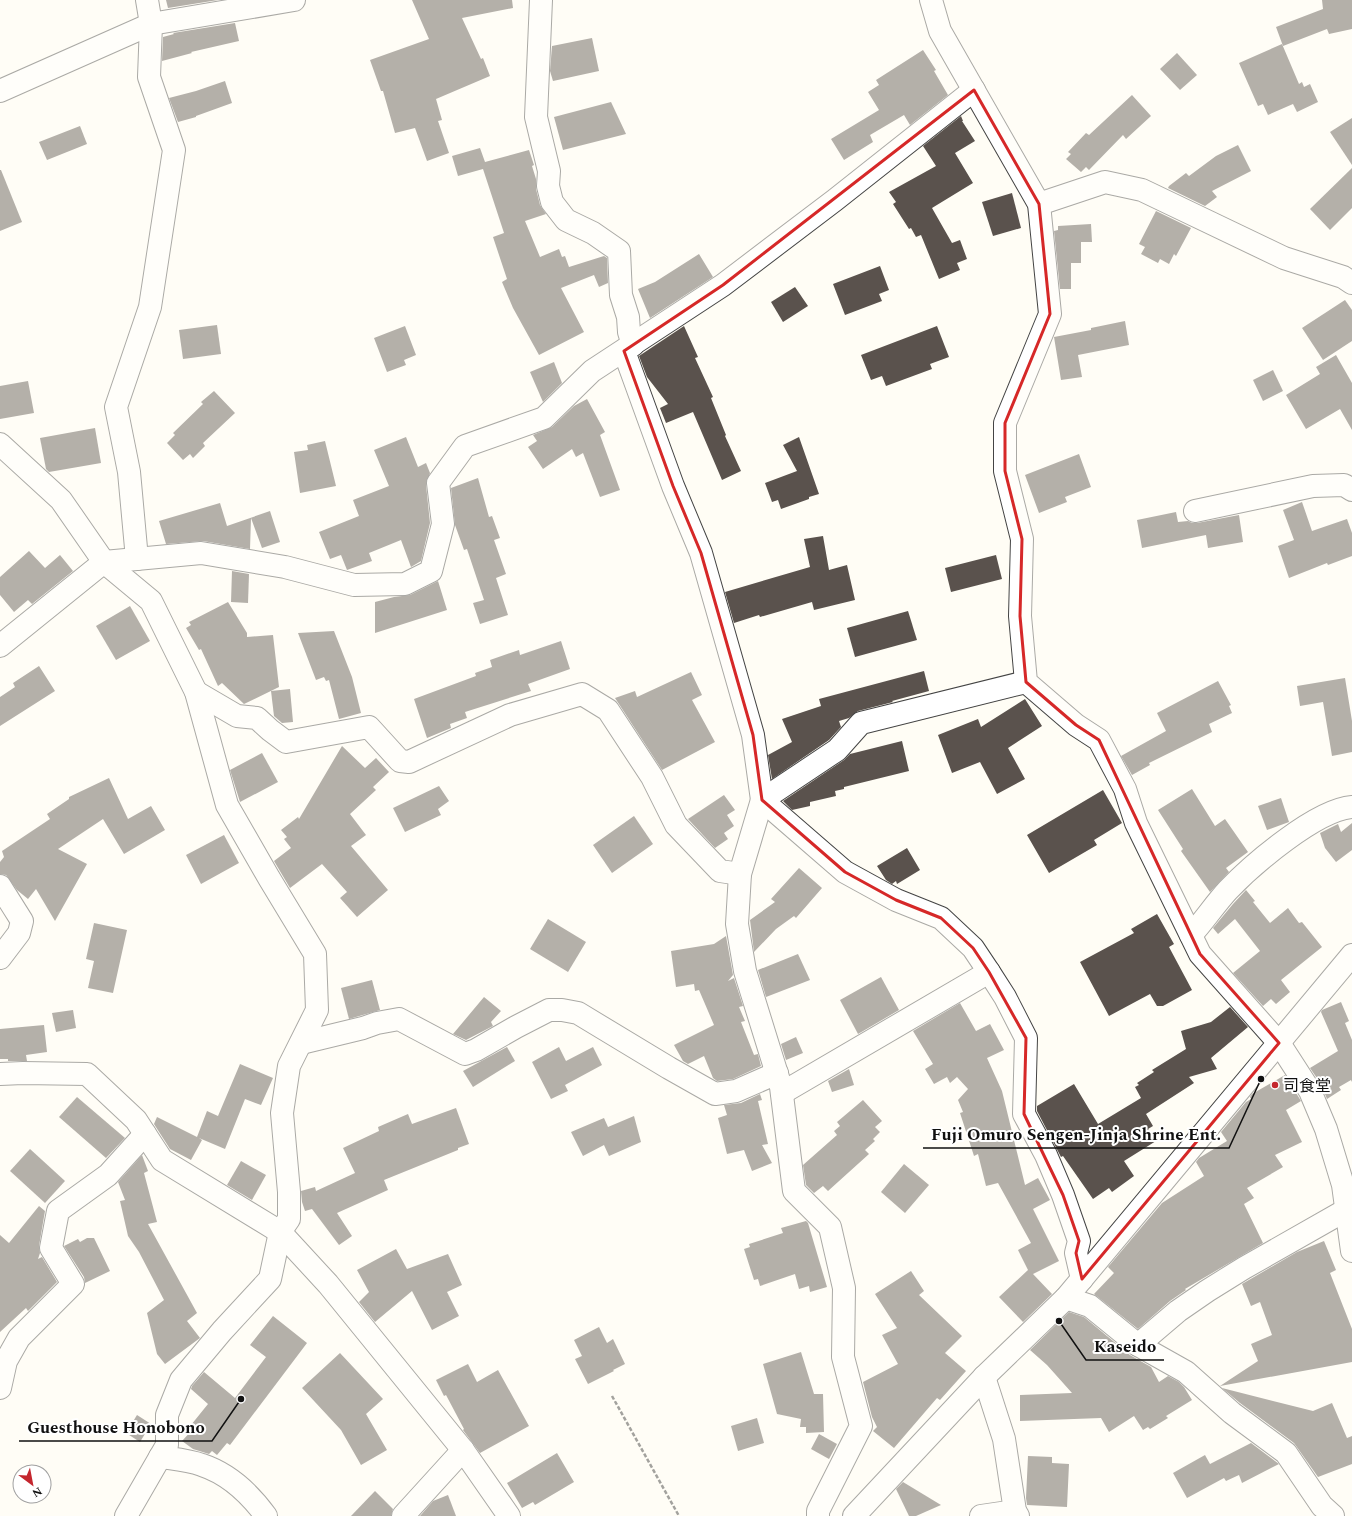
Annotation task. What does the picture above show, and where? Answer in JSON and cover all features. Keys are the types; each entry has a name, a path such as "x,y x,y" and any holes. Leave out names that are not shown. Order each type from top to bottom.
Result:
{"street":[{"path":"137,559 129,472 116,407 150,307 174,150 149,77 151,24 147,0"},
{"path":"0,91 151,24 294,0"},
{"path":"541,0 536,118 549,170 548,186 552,202 566,220 593,233 619,251 622,294 628,317 629,348 673,486 701,553 753,735 762,800 740,874 737,924 745,972 782,1093 794,1191 830,1227 832,1234 844,1288 843,1357 861,1426 818,1511 818,1516"},
{"path":"931,0 940,31 1039,204 1050,314 1005,423 1005,471 1022,539 1020,616 1026,682 1076,725 1099,740 1125,789 1136,822 1200,954 1279,1043 1310,1091 1347,1184 1346,1210 1352,1251"},
{"path":"0,646 104,562 201,553 285,567 354,585 405,584 431,571 443,524 438,483 465,446 544,418 592,371 629,348 729,280 835,200 974,90"},
{"path":"1039,204 1105,182 1142,190 1284,258 1343,277 1352,283"},
{"path":"0,444 61,500 104,562 150,602 196,692 227,805 315,954 317,1010 289,1066 282,1113 289,1192 289,1219 280,1232 270,1279 222,1331 181,1380 167,1415 167,1445 126,1516"},
{"path":"1195,510 1313,486 1344,485 1352,490"},
{"path":"762,800 837,750 861,723 1026,682"},
{"path":"196,692 237,716 258,718 270,730 286,742 369,727 400,761 409,762 510,715 582,694 608,710 652,777 676,825 720,871 740,874"},
{"path":"762,800 845,872 896,900 940,918 973,948 1005,997 1026,1038 1024,1114 1046,1155 1063,1195 1079,1241 1076,1253 1082,1279"},
{"path":"1191,935 1228,891 1248,870 1264,857 1292,835 1309,825 1342,807 1352,806"},
{"path":"0,886 22,921 19,933 0,958"},
{"path":"854,1516 984,1377 1066,1298 1352,955"},
{"path":"782,1093 989,972"},
{"path":"301,1043 363,1028 377,1023 399,1019 465,1054 476,1050 549,1010 562,1010 578,1013 715,1094 736,1091 777,1073"},
{"path":"0,1074 86,1074 136,1120 162,1160 280,1232 328,1284 463,1450 509,1516"},
{"path":"0,1388 6,1361 19,1338 73,1284 51,1248 58,1211 108,1175 145,1134"},
{"path":"1138,1345 1178,1311 1207,1291 1244,1268 1346,1210"},
{"path":"1066,1298 1090,1306 1138,1345 1186,1372 1232,1413 1286,1453 1322,1506 1333,1516"},
{"path":"980,1516 1017,1514 1004,1438 984,1377"},
{"path":"403,1516 463,1450"},
{"path":"160,1457 202,1464 230,1478 246,1492 266,1516"}],"path":[{"path":"612,1396 679,1516"}],"highlighted area":[{"path":"974,90 1039,204 1050,314 1005,423 1005,471 1022,539 1020,616 1026,682 1076,725 1099,740 1200,954 1279,1043 1082,1279 1076,1253 1079,1241 1063,1195 1024,1114 1026,1038 989,972 973,948 941,918 896,900 845,872 762,800 753,735 701,553 673,486 624,351 723,285"}],"building":[{"path":"166,0 218,0 168,8"},
{"path":"412,0 512,0 513,8 462,18 481,59 483,58 490,76 436,99 442,120 438,121 449,153 427,161 415,128 395,133 383,91 381,91 370,60 429,39"},
{"path":"1322,0 1352,0 1352,29 1329,34 1327,29 1283,46 1276,27 1323,9"},
{"path":"235,23 239,41 191,52 192,53 162,61 163,37 174,34 173,33"},
{"path":"592,38 599,71 553,81 550,71 552,46"},
{"path":"1282,44 1299,84 1302,82 1304,87 1310,84 1318,102 1297,112 1293,104 1268,115 1263,104 1258,106 1239,63"},
{"path":"923,50 936,70 934,71 948,95 910,125 904,115 870,135 873,142 844,160 831,139 879,110 868,92 879,85 876,80"},
{"path":"1177,53 1197,75 1180,90 1160,69"},
{"path":"225,81 232,103 196,117 178,122 169,98"},
{"path":"1132,95 1151,116 1126,139 1123,135 1089,170 1086,167 1081,172 1066,159 1071,154 1068,152 1086,133 1089,135"},
{"path":"611,102 626,134 563,150 554,117"},
{"path":"961,116 962,121 975,141 955,153 973,183 932,208 952,243 960,240 967,259 957,263 960,270 939,279 921,235 916,237 911,228 909,229 893,204 896,202 889,192 936,166 923,146"},
{"path":"1352,118 1352,165 1330,132"},
{"path":"80,126 87,144 47,160 39,142"},
{"path":"1238,145 1251,171 1212,191 1217,197 1205,206 1168,188 1186,173 1189,176 1216,156"},
{"path":"480,148 485,162 529,150 534,165 532,166 536,179 536,189 540,205 546,214 525,221 540,257 559,249 562,257 565,256 569,267 604,256 607,258 608,283 599,287 594,275 561,288 584,332 539,355 513,308 502,282 507,279 493,237 504,233 483,169 458,176 452,156"},
{"path":"1352,168 1352,208 1330,230 1310,209"},
{"path":"0,170 22,222 0,231"},
{"path":"1012,193 1021,228 993,236 982,202"},
{"path":"1156,211 1191,228 1176,256 1174,254 1169,264 1160,259 1158,263 1141,254 1145,247 1139,244"},
{"path":"1091,224 1092,242 1081,242 1081,263 1071,263 1071,289 1060,289 1054,231 1058,230 1058,226"},
{"path":"699,254 713,277 650,318 638,289 655,282"},
{"path":"880,266 889,290 879,294 882,301 845,315 833,284"},
{"path":"795,287 808,306 783,322 771,302"},
{"path":"1345,300 1352,310 1352,341 1323,360 1302,328"},
{"path":"1125,321 1129,345 1078,355 1082,377 1061,380 1054,337 1091,330 1091,328"},
{"path":"217,325 221,354 183,359 179,330"},
{"path":"405,326 416,355 404,360 406,365 387,372 374,338"},
{"path":"684,326 698,357 695,358 713,397 711,398 726,435 725,436 741,471 722,480 693,412 666,423 660,408 668,404 647,377 639,356"},
{"path":"937,326 949,357 930,364 932,369 886,386 882,376 871,380 861,355"},
{"path":"1336,355 1352,383 1352,430 1340,409 1306,429 1286,395 1320,374 1316,367"},
{"path":"554,362 562,383 543,402 530,372"},
{"path":"1273,370 1283,391 1263,401 1253,380"},
{"path":"28,381 34,413 0,419 0,386"},
{"path":"214,391 235,413 203,443 205,446 193,458 190,454 183,460 167,443 175,435 173,433 203,404 201,402"},
{"path":"587,399 605,432 600,435 620,490 600,497 583,453 576,457 572,449 543,469 528,447 537,441 533,435 552,427 574,406"},
{"path":"95,428 101,463 49,472 46,469 40,438"},
{"path":"406,437 418,467 426,463 430,473 426,485 430,523 421,561 411,567 401,540 369,553 372,561 347,570 341,555 330,559 319,532 359,516 353,500 389,486 374,450"},
{"path":"799,437 819,494 781,509 778,500 772,502 765,483 797,471 783,445"},
{"path":"325,441 336,486 300,493 294,452 308,450 307,445"},
{"path":"1079,454 1091,487 1065,497 1067,502 1039,513 1025,475"},
{"path":"478,478 489,517 492,516 500,538 494,540 506,574 496,578 508,615 480,624 473,603 484,600 467,549 464,550 455,525 451,488"},
{"path":"1302,502 1312,531 1347,519 1352,533 1352,556 1328,565 1327,563 1289,578 1278,546 1294,540 1283,510"},
{"path":"220,503 227,526 270,511 280,542 262,548 251,518 250,549 203,541 166,544 159,521"},
{"path":"1176,512 1178,522 1188,521 1192,523 1239,515 1243,542 1208,548 1206,535 1142,548 1137,520"},
{"path":"823,536 829,570 847,565 855,600 814,610 812,602 760,617 759,615 734,623 725,592 810,567 804,539"},
{"path":"29,551 45,568 60,555 73,571 32,604 28,600 14,612 0,595 0,577"},
{"path":"996,555 1002,579 951,592 945,568"},
{"path":"232,571 249,574 248,603 231,602"},
{"path":"438,581 447,610 375,633 375,602 410,595"},
{"path":"228,602 247,633 247,637 273,635 279,687 244,704 222,683 218,686 201,649 199,650 186,628 191,625 189,622"},
{"path":"130,606 150,641 116,660 96,626"},
{"path":"908,611 917,640 855,657 847,628"},
{"path":"334,631 352,677 361,713 339,719 329,680 326,681 324,677 316,680 298,633"},
{"path":"561,641 570,669 528,684 531,691 465,712 467,718 450,724 451,728 427,738 414,699 476,676 475,673 492,667 490,660 519,650 520,655"},
{"path":"39,666 55,691 0,726 0,697 15,687 13,683"},
{"path":"924,671 929,691 858,711 849,718 839,721 841,727 829,740 772,779 768,755 792,742 782,719 821,706 819,699"},
{"path":"691,672 702,695 692,700 715,742 662,770 615,698 635,691 637,697"},
{"path":"1345,678 1352,721 1352,752 1332,756 1323,702 1300,706 1297,686"},
{"path":"1218,681 1231,705 1229,706 1232,713 1209,724 1212,732 1149,763 1150,765 1132,775 1121,756 1166,731 1157,713"},
{"path":"290,689 293,722 282,723 274,716 271,691"},
{"path":"1025,699 1042,726 1008,748 1025,779 997,794 980,762 952,773 938,735 978,719 981,727"},
{"path":"902,741 909,771 844,787 844,789 835,791 836,796 810,802 810,806 792,810 783,801 844,760 850,754"},
{"path":"342,746 365,768 376,758 389,772 373,787 376,790 350,814 366,835 351,846 388,890 357,917 340,898 347,892 322,864 290,888 274,861 291,848 284,839 287,837 281,830 298,817 299,819"},
{"path":"262,753 278,782 240,802 230,770"},
{"path":"109,778 128,819 151,806 165,830 124,854 103,819 58,849 87,864 55,921 36,889 28,899 17,890 6,875 0,874 0,862 4,857 2,851 50,819 47,814 69,799 69,797"},
{"path":"439,786 449,801 438,809 441,815 405,832 393,808"},
{"path":"1192,789 1215,826 1225,819 1248,852 1226,868 1229,872 1210,892 1181,851 1183,849 1158,810"},
{"path":"1103,790 1122,823 1094,840 1097,845 1049,873 1027,835"},
{"path":"724,795 735,810 727,815 734,826 724,833 728,839 715,848 688,819"},
{"path":"1281,798 1289,822 1267,830 1258,806"},
{"path":"634,816 653,844 612,873 593,845"},
{"path":"1352,823 1352,850 1336,862 1325,848 1320,833 1338,824 1341,832"},
{"path":"224,835 239,863 201,884 186,855"},
{"path":"907,848 920,870 897,884 896,881 892,884 886,880 877,866"},
{"path":"799,868 822,888 796,918 794,916 776,929 754,952 750,920 775,902 771,899"},
{"path":"1246,890 1255,901 1253,902 1270,923 1288,908 1299,923 1302,922 1322,947 1281,980 1290,992 1276,1004 1271,999 1263,1006 1233,973 1260,951 1235,919 1218,934 1213,928"},
{"path":"1157,914 1174,944 1169,947 1192,990 1163,1006 1157,1006 1150,994 1109,1016 1080,962 1134,933 1131,929"},
{"path":"548,919 586,942 568,972 530,949"},
{"path":"94,923 127,930 113,993 88,988 94,961 86,959"},
{"path":"726,936 733,975 728,981 734,978 743,1006 739,1007 745,1021 741,1022 754,1055 758,1054 761,1066 733,1079 717,1081 713,1078 704,1056 688,1064 683,1061 674,1045 714,1025 699,990 695,991 694,984 676,987 671,951 714,944"},
{"path":"798,954 810,980 766,997 758,970"},
{"path":"881,977 899,1010 858,1034 840,1000"},
{"path":"372,980 380,1010 349,1019 341,988"},
{"path":"484,997 501,1011 491,1022 493,1026 466,1040 453,1034"},
{"path":"1341,1002 1349,1021 1345,1023 1352,1040 1352,1082 1351,1080 1339,1087 1341,1090 1327,1099 1321,1084 1310,1068 1338,1051 1321,1012 1322,1010"},
{"path":"960,1003 976,1031 990,1024 1004,1050 987,1058 1002,1091 1025,1185 1038,1178 1050,1200 1033,1209 1059,1261 1033,1274 1052,1294 1023,1322 999,1297 1028,1270 1018,1250 1031,1243 998,1183 986,1186 978,1154 974,1156 960,1113 963,1112 958,1100 968,1089 957,1077 950,1083 947,1077 934,1084 925,1069 933,1064 913,1031"},
{"path":"1230,1007 1248,1027 1211,1058 1217,1069 1189,1077 1194,1083 1146,1114 1153,1126 1148,1129 1156,1141 1124,1161 1134,1176 1112,1192 1109,1188 1093,1199 1063,1156 1061,1157 1037,1111 1037,1106 1074,1084 1098,1124 1141,1098 1135,1087 1139,1085 1137,1083 1154,1072 1152,1070 1186,1049 1181,1031 1211,1022"},
{"path":"73,1010 76,1028 56,1032 52,1013"},
{"path":"44,1025 47,1052 26,1055 27,1061 8,1061 8,1059 0,1059 0,1029"},
{"path":"796,1037 803,1053 786,1060 781,1044"},
{"path":"507,1047 515,1061 473,1087 463,1071"},
{"path":"559,1047 566,1061 593,1047 602,1065 565,1085 568,1091 551,1099 532,1062"},
{"path":"240,1064 273,1078 261,1105 245,1099 225,1149 199,1138 202,1140 191,1160 170,1149 154,1124 157,1117 197,1137 207,1111 218,1116"},
{"path":"849,1069 854,1085 832,1092 828,1081"},
{"path":"1285,1075 1301,1101 1286,1110 1302,1142 1275,1155 1283,1167 1247,1188 1254,1198 1244,1204 1263,1243 1185,1289 1186,1290 1170,1301 1138,1329 1094,1294 1114,1273 1108,1267 1162,1203 1204,1176 1196,1162 1199,1158 1227,1141 1221,1132 1246,1102 1251,1099 1250,1097 1252,1094"},
{"path":"760,1094 762,1100 758,1101 768,1144 762,1145 772,1163 752,1171 744,1150 727,1154 718,1118 727,1115 724,1105 741,1103"},
{"path":"77,1097 125,1138 106,1158 59,1117"},
{"path":"863,1100 882,1121 875,1127 880,1132 873,1139 875,1141 865,1150 869,1154 828,1191 823,1186 814,1193 806,1185 803,1165 837,1135 834,1131 840,1126 837,1122"},
{"path":"456,1108 469,1144 458,1148 458,1150 384,1180 388,1190 337,1213 352,1236 339,1245 312,1209 305,1211 301,1191 315,1187 316,1191 355,1173 343,1148 379,1131 378,1127 408,1114 412,1124"},
{"path":"634,1116 641,1142 609,1156 604,1145 583,1156 571,1132 604,1118 608,1127"},
{"path":"30,1149 65,1181 45,1203 10,1171"},
{"path":"142,1155 148,1171 144,1173 157,1222 148,1224 197,1313 187,1321 200,1338 165,1364 157,1354 147,1313 164,1300 139,1252 128,1236 120,1201 125,1200 118,1182"},
{"path":"241,1161 266,1175 252,1200 227,1185"},
{"path":"904,1164 929,1185 905,1213 881,1192"},
{"path":"39,1206 45,1211 38,1259 42,1257 57,1282 28,1311 26,1308 0,1332 0,1235 9,1243"},
{"path":"806,1221 808,1223 827,1287 810,1292 809,1286 799,1289 795,1274 760,1286 758,1279 754,1280 744,1249 750,1247 749,1244 783,1233 781,1228"},
{"path":"87,1238 94,1238 110,1271 85,1283 84,1277 64,1246 78,1239 80,1242"},
{"path":"1324,1241 1336,1270 1330,1273 1352,1329 1352,1362 1220,1386 1258,1361 1251,1344 1272,1335 1260,1302 1251,1306 1242,1284 1297,1252"},
{"path":"396,1249 407,1269 448,1254 462,1285 447,1292 459,1316 432,1330 412,1291 375,1322 359,1302 369,1292 357,1270"},
{"path":"911,1271 924,1291 919,1295 962,1336 945,1353 966,1371 940,1400 937,1398 894,1448 873,1431 877,1427 872,1417 863,1382 898,1364 882,1335 897,1328 875,1294"},
{"path":"1069,1312 1084,1317 1130,1355 1151,1367 1159,1382 1168,1376 1179,1382 1192,1400 1166,1416 1168,1418 1150,1429 1148,1427 1143,1430 1134,1416 1109,1432 1101,1418 1020,1421 1020,1395 1072,1393 1047,1365 1030,1350"},
{"path":"273,1316 307,1343 230,1445 227,1443 217,1455 212,1451 209,1454 193,1449 182,1441 194,1428 191,1425 208,1404 191,1389 192,1386 204,1372 235,1398 266,1357 250,1345"},
{"path":"599,1327 607,1343 613,1339 625,1364 588,1384 575,1359 582,1356 574,1340"},
{"path":"801,1352 814,1394 823,1394 824,1432 806,1433 806,1427 800,1427 801,1419 777,1414 763,1364"},
{"path":"340,1353 383,1399 366,1414 387,1450 361,1465 341,1430 302,1388"},
{"path":"468,1364 477,1382 498,1370 529,1426 480,1453 463,1430 464,1429 446,1395 444,1396 436,1380"},
{"path":"1222,1388 1313,1411 1332,1403 1347,1438 1352,1436 1352,1464 1318,1477 1294,1443"},
{"path":"137,1415 151,1424 140,1442 126,1433"},
{"path":"757,1418 764,1443 738,1451 731,1426"},
{"path":"819,1434 837,1444 829,1459 811,1449"},
{"path":"1251,1443 1279,1464 1242,1483 1239,1475 1226,1481 1224,1478 1187,1498 1173,1473 1205,1455 1210,1464"},
{"path":"557,1453 574,1482 535,1505 533,1502 522,1508 507,1483"},
{"path":"1028,1456 1052,1457 1052,1463 1069,1464 1067,1507 1027,1505"},
{"path":"903,1482 941,1505 916,1516 909,1516 896,1489"},
{"path":"375,1491 393,1509 391,1516 351,1516"},
{"path":"448,1495 456,1516 420,1516 433,1501"}],"place":[{"name":"Fuji Omuro Sengen-Jinja Shrine Ent.","path":"1261,1079"},
{"name":"司食堂","path":"1275,1085"},
{"name":"Kaseido","path":"1059,1321"},
{"name":"Guesthouse Honobono","path":"241,1399"}]}
